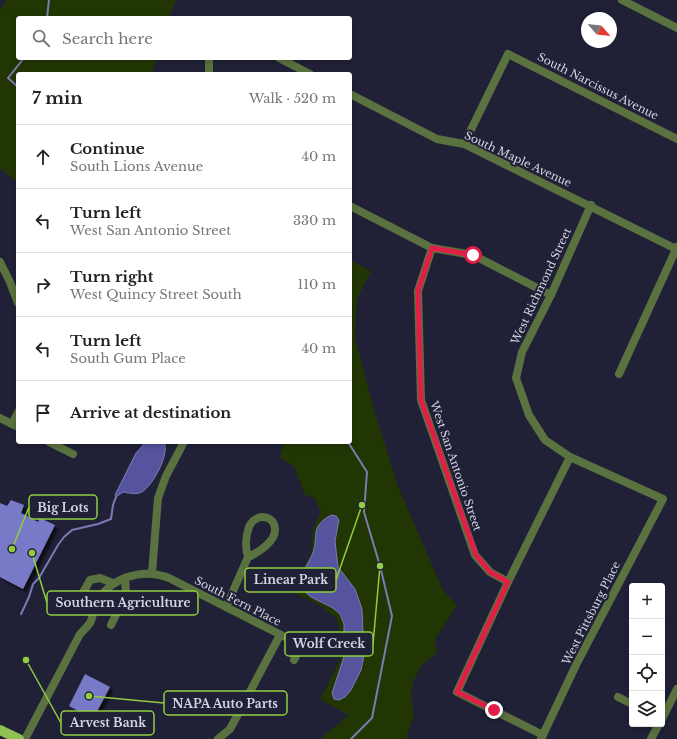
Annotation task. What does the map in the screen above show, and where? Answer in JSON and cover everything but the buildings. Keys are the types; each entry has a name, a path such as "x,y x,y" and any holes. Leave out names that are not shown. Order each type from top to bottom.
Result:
{"main road":[{"path":"0,730 18,739"}],"street":[{"path":"622,0 677,28"},
{"name":"South Narcissus Avenue","path":"464,144 508,54 677,139"},
{"path":"209,60 209,72"},
{"path":"283,60 306,72"},
{"name":"South Maple Avenue","path":"352,95 437,139 464,144 677,248"},
{"name":"West Richmond Street","path":"570,457 545,440 529,415 516,378 522,352 551,295 590,206"},
{"path":"352,207 432,248 473,255 551,295"},
{"name":"West San Antonio Street","path":"432,248 418,291 421,400 476,555 490,572 508,582"},
{"path":"619,374 677,248"},
{"path":"0,262 16,298"},
{"path":"0,418 15,425"},
{"path":"53,444 73,454"},
{"path":"25,739 80,634 90,622 95,606 107,588 125,578 139,574 152,573 158,498 166,476 183,444"},
{"path":"542,737 457,692 508,582 570,457"},
{"name":"West Pittsburg Place","path":"542,737 576,665 663,499 570,457"},
{"path":"226,607 248,557 245,545 251,523 258,517 265,517 273,523 275,529 274,533 267,544 257,553 248,557"},
{"name":"South Fern Place","path":"152,573 169,578 295,642 298,646 294,660"},
{"path":"76,606 87,583 93,578 100,578 114,583"},
{"path":"111,625 126,594 125,578"},
{"path":"83,592 119,611"},
{"path":"218,739 230,729 280,635"},
{"path":"665,713 677,689"},
{"path":"618,697 629,702"},
{"path":"651,739 657,727"}],"green space":[{"path":"6,0 176,0 170,16 16,16 16,60 156,60 153,72 16,72 16,181 0,168 0,11"},
{"path":"352,261 371,271 357,299 355,337 374,410 399,489 443,590 457,605 435,640 437,653 421,666 413,682 411,695 414,716 406,739 320,739 349,715 320,699 340,660 340,630 336,618 321,606 280,586 305,565 311,555 313,529 321,512 315,498 305,495 294,466 280,458 283,444 352,444"}],"shaded area":[{"path":"144,444 164,444 165,454 163,461 151,483 140,493 135,494 123,492 116,497 115,495 136,453"},
{"path":"331,515 336,516 339,520 335,541 338,567 355,589 362,609 364,656 361,670 351,690 345,697 339,700 334,699 332,693 344,657 344,624 340,614 333,608 311,597 304,591 300,584 304,571 312,556 319,524"}],"waterway":[{"path":"47,16 49,0"},
{"path":"16,85 8,78 22,60"},
{"path":"349,444 367,472 364,512 380,566 392,616 372,718 351,739"},
{"path":"21,614 33,584 39,578 64,537 72,530 98,524 111,519 116,497"}],"place":[{"name":"Linear Park","path":"362,505"},
{"name":"Big Lots","path":"12,549"},
{"name":"Southern Agriculture","path":"32,553"},
{"name":"Wolf Creek","path":"380,566"},
{"name":"Arvest Bank","path":"26,660"},
{"name":"NAPA Auto Parts","path":"89,696"}],"route":[{"path":"473,255 432,248 418,291 421,400 476,555 490,572 508,582 457,692 494,710"}]}
